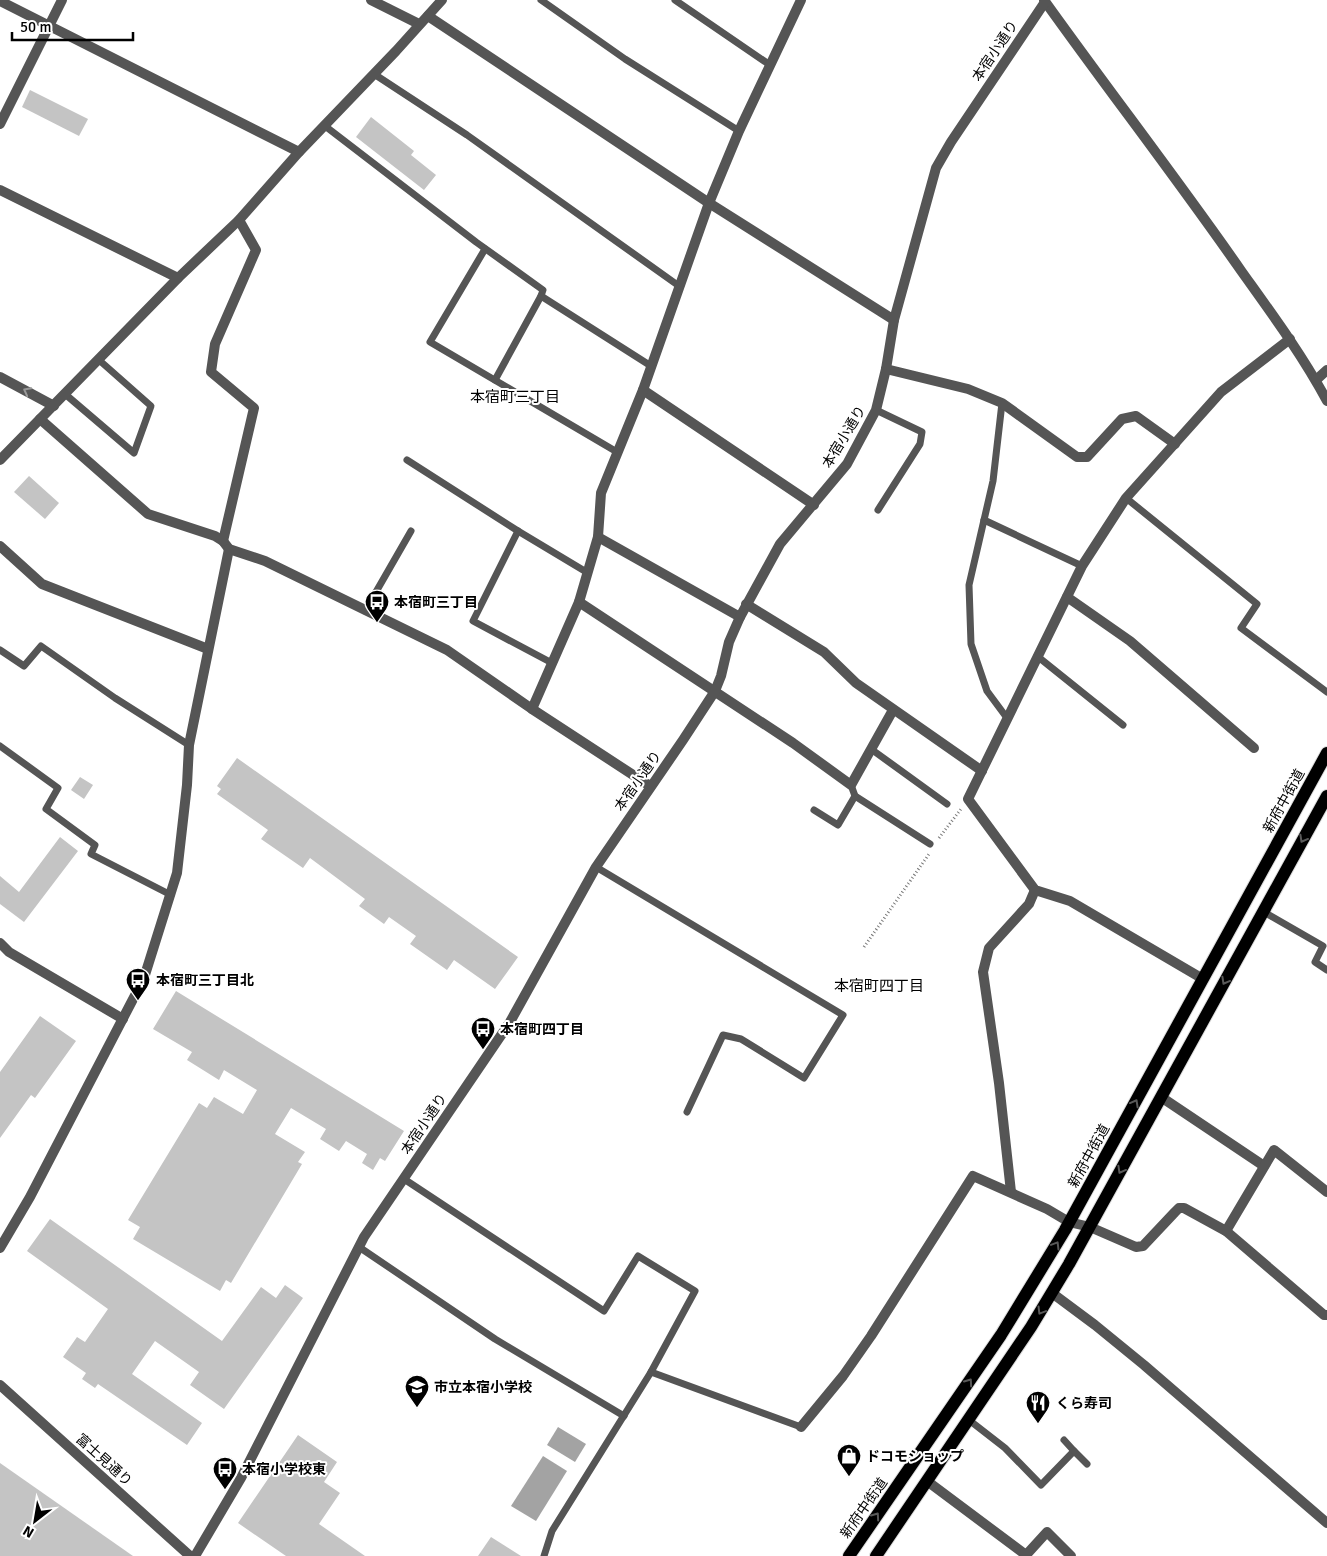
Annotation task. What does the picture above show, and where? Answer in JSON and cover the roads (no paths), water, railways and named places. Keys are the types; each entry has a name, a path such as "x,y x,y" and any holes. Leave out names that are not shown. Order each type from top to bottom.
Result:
{"main road":[{"name":"新府中街道","path":"849,1556 1001,1336 1069,1222 1327,753"},
{"path":"876,1556 969,1420 1052,1293 1327,796"}],"street":[{"path":"0,124 62,0"},
{"path":"371,0 420,24"},
{"path":"0,460 178,278 239,220 442,0"},
{"path":"532,709 579,602 598,537 602,493 643,390 709,203 738,131 801,0"},
{"path":"0,1 300,152"},
{"path":"1044,1 1169,170 1290,339 1316,380 1327,402"},
{"name":"本宿小通り","path":"195,1556 241,1478 359,1247 510,1022 596,867 715,691 721,676 729,642 740,617 780,544 847,464 876,410 886,369 894,320 936,168 950,142 1044,1"},
{"path":"428,16 709,203 894,320"},
{"path":"0,190 178,278"},
{"path":"0,1248 30,1197 144,978 177,873 190,744 226,545 254,408 210,372 215,344 256,250 239,220"},
{"path":"1203,979 1070,901 1035,890 968,799 1082,566 1126,498 1221,392 1290,339"},
{"path":"886,369 968,389 1002,403 1077,456 1087,457 1122,419 1136,416 1176,444"},
{"path":"1316,380 1327,370"},
{"path":"0,377 54,406"},
{"path":"643,390 814,505"},
{"path":"40,419 148,514 215,536 226,545 265,561 447,650 532,709 650,786"},
{"path":"598,537 740,617"},
{"path":"0,546 42,584 208,649"},
{"path":"1067,596 1130,641 1254,748"},
{"path":"579,602 793,743 851,785 893,710"},
{"path":"746,604 824,652 856,683 982,771"},
{"path":"1011,1192 999,1083 983,972 989,948 1029,904 1035,890"},
{"path":"0,944 9,952 123,1019"},
{"path":"1161,1097 1264,1166"},
{"path":"1226,1231 1274,1150 1327,1192"},
{"path":"800,1427 843,1376 872,1336 973,1176 1047,1209 1069,1222 1090,1227 1136,1247 1143,1246 1179,1208 1184,1208 1226,1231 1324,1315 1327,1315"},
{"path":"1052,1293 1144,1365 1327,1523"},
{"name":"富士見通り","path":"0,1384 190,1556"},
{"path":"927,1481 1026,1556 1047,1532 1071,1556"}],"lane":[{"path":"541,0 625,59 738,131"},
{"path":"675,0 770,65"},
{"path":"374,74 467,135 679,286"},
{"path":"325,126 543,290 494,380"},
{"path":"486,248 430,342 617,452"},
{"path":"541,296 651,366"},
{"path":"65,394 134,453 152,406 99,360"},
{"path":"1002,403 993,481 970,585 971,644 987,691 1007,718"},
{"path":"876,410 922,432 920,444 878,510"},
{"path":"407,460 588,573"},
{"path":"1126,498 1257,604 1241,628 1327,692"},
{"path":"984,520 1082,566"},
{"path":"365,611 411,531"},
{"path":"518,531 473,621 552,663"},
{"path":"0,650 24,666 41,646 115,698 190,744"},
{"path":"1037,656 1123,725"},
{"path":"0,746 58,788 46,809 95,845 91,854 171,895"},
{"path":"871,749 947,804"},
{"path":"851,785 855,796 933,845"},
{"path":"814,810 838,825 855,796"},
{"path":"596,867 843,1015 804,1078 741,1039 723,1035 687,1112"},
{"path":"1264,912 1323,946 1315,962 1327,970"},
{"path":"404,1179 604,1311 638,1256 695,1291 651,1372 552,1531 544,1556"},
{"path":"359,1247 495,1339 624,1416"},
{"path":"651,1372 800,1427"},
{"path":"969,1420 1005,1448 1041,1485 1074,1451"},
{"path":"1064,1440 1087,1464"}],"place":[{"name":"本宿町三丁目","path":"377,623"},
{"name":"本宿町三丁目北","path":"138,1001"},
{"name":"本宿町四丁目","path":"483,1050"},
{"name":"市立本宿小学校","path":"417,1408"},
{"name":"くら寿司","path":"1038,1424"},
{"name":"ドコモショップ","path":"849,1477"},
{"name":"本宿小学校東","path":"225,1490"}],"district":[{"name":"本宿町三丁目","path":"515,397"},
{"name":"本宿町四丁目","path":"879,986"}]}
